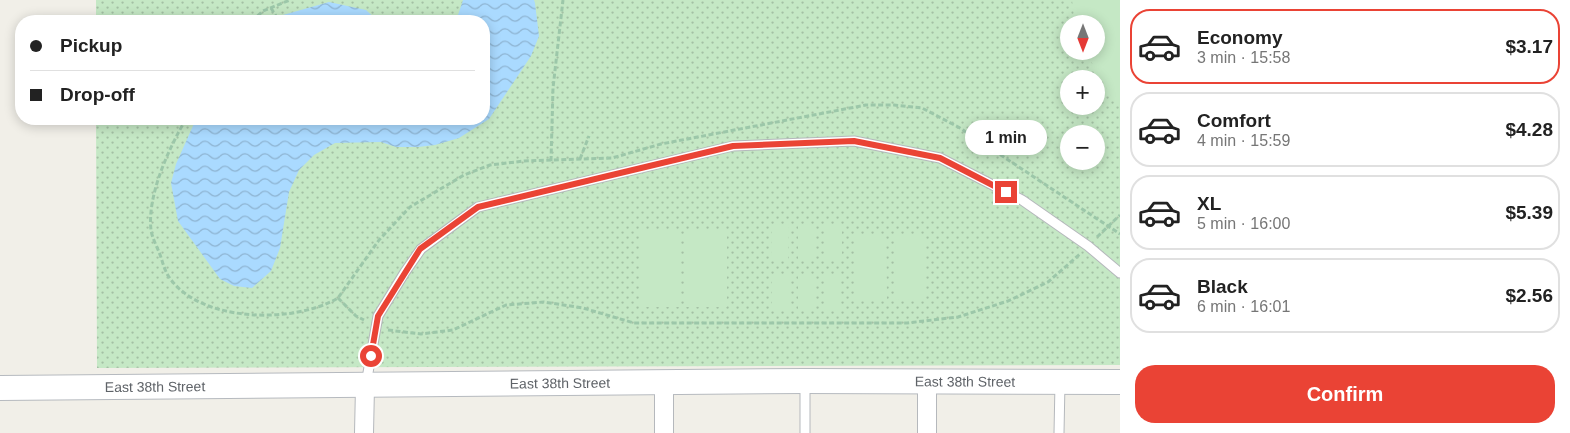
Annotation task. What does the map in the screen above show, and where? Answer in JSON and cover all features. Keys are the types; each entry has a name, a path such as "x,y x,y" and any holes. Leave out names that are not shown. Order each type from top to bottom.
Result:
{"main road":[{"name":"East 38th Street","path":"0,388 365,387 805,381 1120,382"}],"street":[{"path":"927,381 927,433"},
{"path":"664,382 664,433"},
{"path":"364,433 365,387"}],"lane":[{"path":"365,387 378,316 420,249 478,207 733,146 854,141 940,158 1022,200 1088,246 1120,273"},
{"path":"805,381 805,433"},
{"path":"1059,433 1060,381"}],"path":[{"path":"259,15 263,11 272,9 290,0"},
{"path":"551,161 553,88 563,0"},
{"path":"272,9 276,15"},
{"path":"580,159 588,136"},
{"path":"338,298 356,316 392,331 421,334 445,331 462,326 506,305 544,302 583,308 634,323 907,323 958,317 1008,301 1048,282 1120,215"}],"green space":[{"path":"96,0 1120,0 1120,365 97,368 96,125 490,125 490,15 96,15"},
{"path":"1072,0 1120,0 1120,104 1111,96 1105,86 1105,70 1096,70 1090,60 1105,60 1105,15 1074,15"},
{"path":"772,224 789,225 788,261 771,261"},
{"path":"798,224 815,225 815,261 798,261"},
{"path":"825,224 842,224 842,261 825,261"},
{"path":"681,229 681,307 639,307 639,230"},
{"path":"685,229 727,229 727,307 685,307"},
{"path":"856,235 886,235 887,300 856,300"},
{"path":"895,235 926,235 926,299 896,300"},
{"path":"772,274 789,274 789,310 772,310"},
{"path":"798,274 815,274 815,311 798,311"},
{"path":"824,274 841,274 841,311 824,310"}],"water":[{"path":"463,0 534,0 535,3 539,36 531,56 490,118 490,15 458,15"},
{"path":"329,2 366,10 371,15 283,15"},
{"path":"193,125 480,125 459,138 435,145 396,147 381,142 335,143 314,155 299,170 289,192 280,248 271,271 252,288 234,286 220,279 178,221 171,183 176,164"}],"route":[{"path":"371,356 378,316 420,249 478,207 733,146 854,141 940,158 1006,192"}]}
